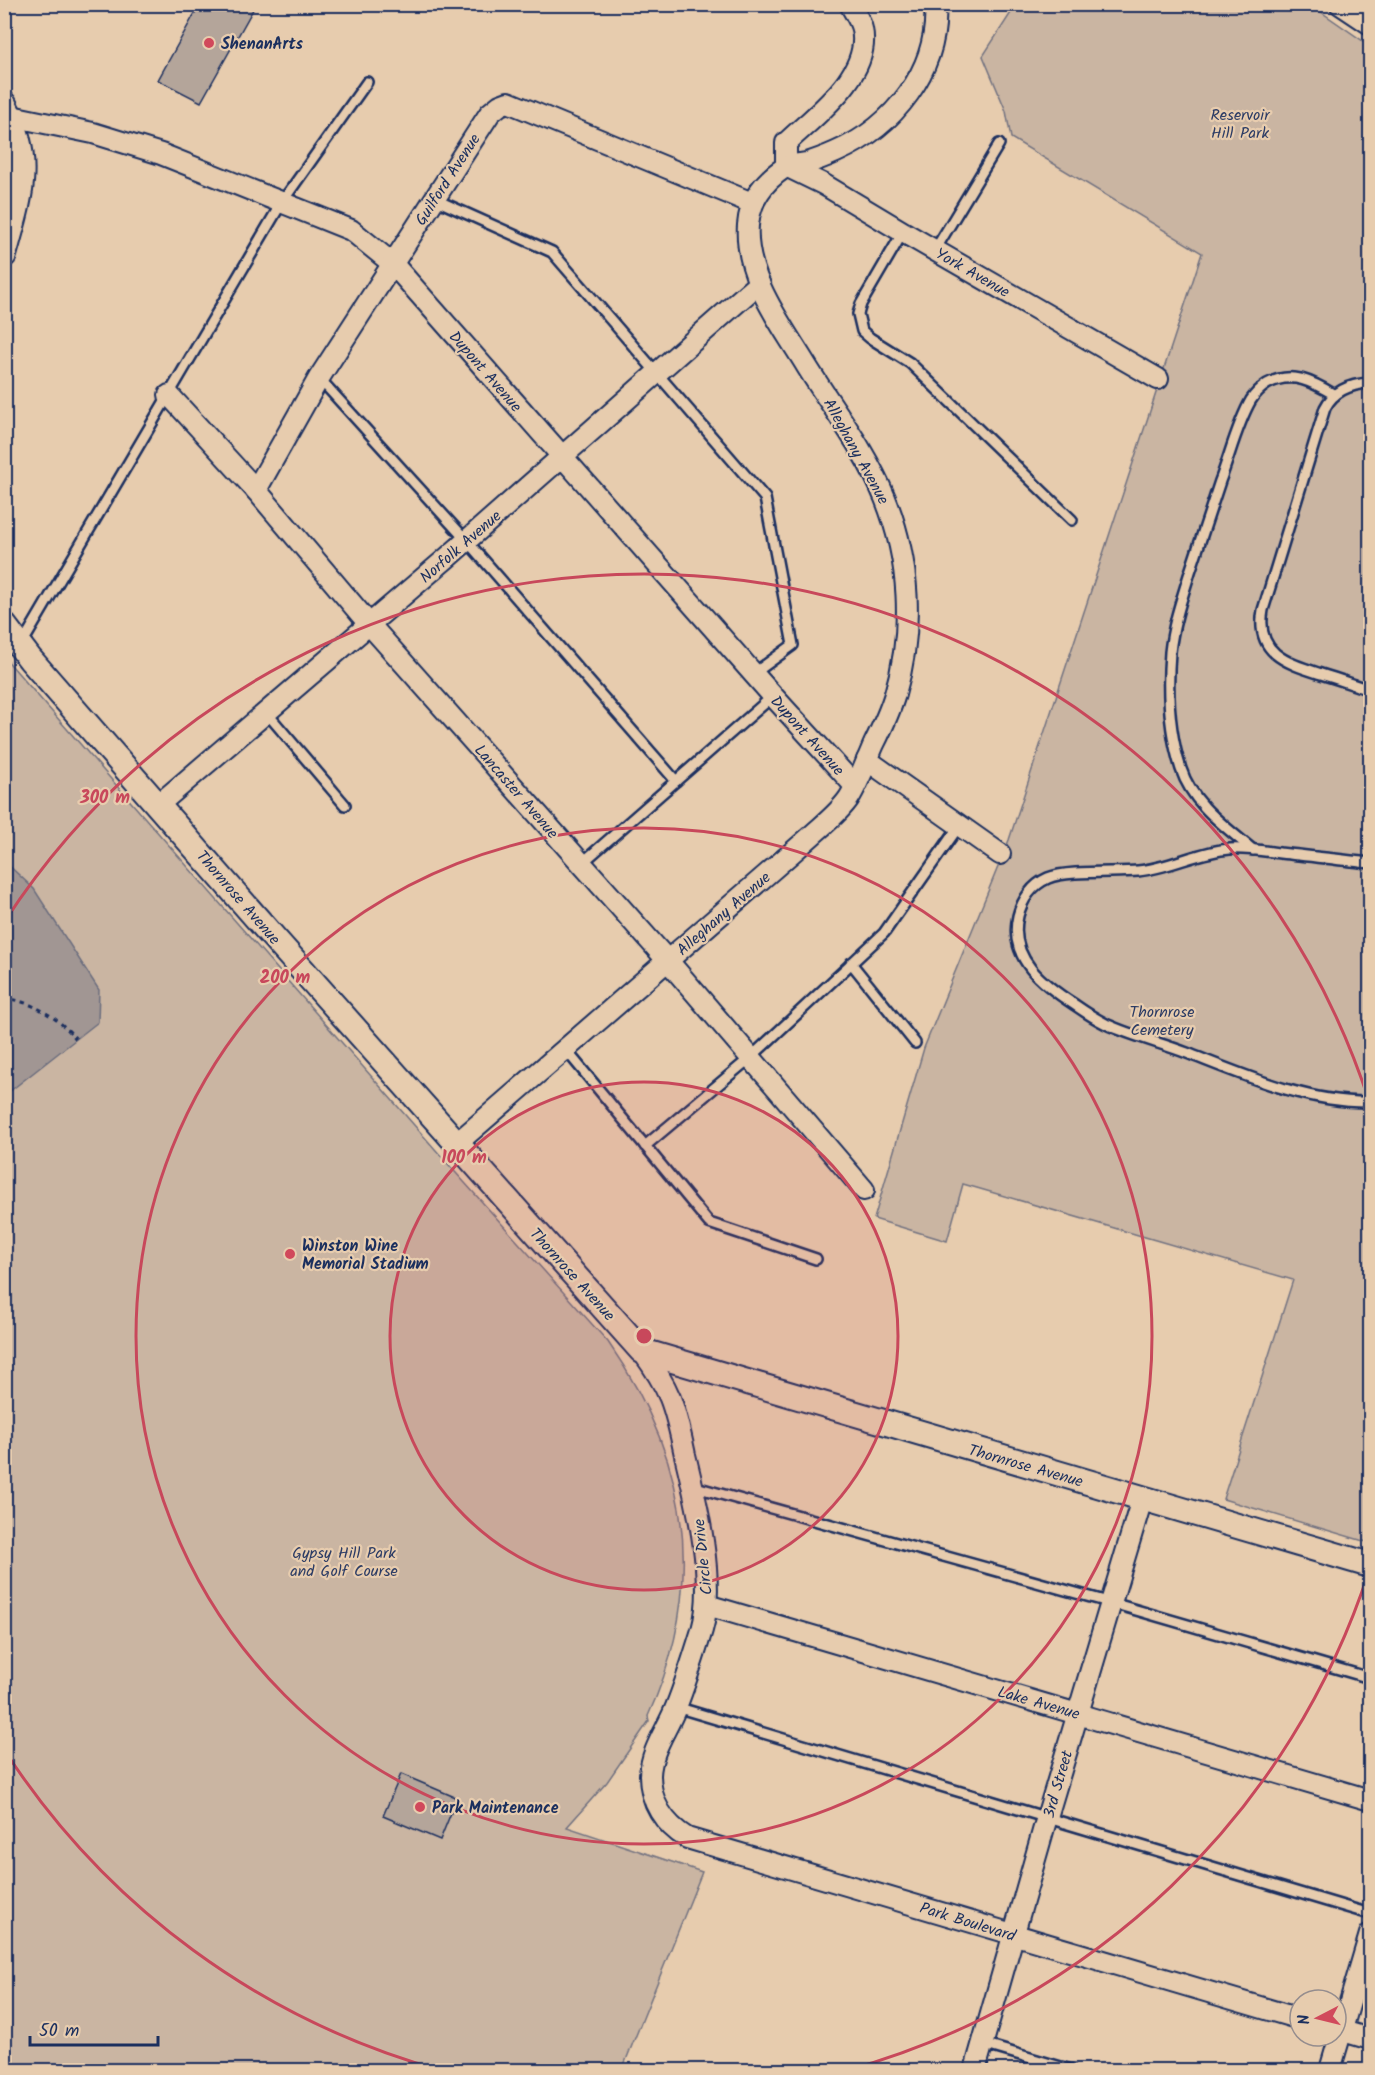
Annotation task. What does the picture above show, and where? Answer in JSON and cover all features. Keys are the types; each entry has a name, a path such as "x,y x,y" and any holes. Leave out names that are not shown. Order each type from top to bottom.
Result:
{"street":[{"path":"786,166 786,143 847,84 859,60 863,30 850,4"},
{"path":"752,203 766,183 786,166 809,162 837,152 884,122 899,108 923,67 933,39 934,4"},
{"path":"1340,4 1371,24"},
{"name":"Guilford Avenue","path":"256,490 319,378 496,107 508,102 752,203"},
{"path":"4,255 23,175 20,146 8,111"},
{"name":"Dupont Avenue","path":"8,111 93,133 161,154 351,230 393,264 772,696 855,786"},
{"name":"York Avenue","path":"786,166 823,184 1158,379"},
{"name":"Alleghany Avenue","path":"456,1144 842,807 855,786 892,702 904,658 907,609 901,548 884,495 855,441 788,335 759,283 748,240 752,203"},
{"name":"Norfolk Avenue","path":"159,805 467,541 759,283"},
{"name":"Lancaster Avenue","path":"169,395 256,490 369,624 668,961 864,1190"},
{"name":"Thornrose Avenue","path":"4,625 456,1144 642,1351 1371,1565"},
{"name":"Dupont Avenue","path":"867,760 1000,854"},
{"name":"Circle Drive","path":"642,1351 669,1397 692,1486 706,1567 707,1605 703,1627 676,1707 651,1762 650,1776 654,1799"},
{"name":"3rd Street","path":"975,2070 1047,1817 1142,1499"},
{"name":"Lake Avenue","path":"707,1605 1371,1800"},
{"name":"Park Boulevard","path":"654,1799 667,1822 687,1838 1288,2015"},
{"path":"1348,2003 1371,1934"},
{"path":"1348,2033 1371,2039"},
{"path":"1330,2070 1335,2048"}],"lane":[{"path":"21,646 282,202 367,82"},
{"path":"935,250 999,144"},
{"path":"434,199 552,252 765,498 793,645 753,674"},
{"path":"903,232 861,304 858,314 862,331 910,363 1072,520"},
{"path":"1253,850 1204,808 1189,788 1181,769 1169,697 1169,670 1174,629 1209,516 1252,398 1269,383 1290,377 1308,380 1335,395"},
{"path":"319,378 467,541 676,781"},
{"path":"1371,383 1347,387 1335,395 1324,410 1263,610 1263,631 1271,650 1286,662 1371,690"},
{"path":"581,864 772,696"},
{"path":"266,712 345,805"},
{"path":"645,1146 750,1058 884,933 959,826"},
{"path":"1371,863 1253,850 1223,850 1145,870 1064,874 1050,877 1034,887 1026,897 1020,911 1017,936 1023,957 1040,980 1105,1023 1231,1071 1315,1097 1371,1102"},
{"path":"851,963 915,1043"},
{"path":"566,1050 710,1223 816,1259"},
{"path":"692,1486 1371,1678"},
{"path":"676,1707 1371,1914"},
{"path":"983,2044 1071,2070"}],"path":[{"path":"4,998 30,1005 47,1014 66,1026 76,1039"}],"green space":[{"name":"Thornrose Cemetery","path":"1016,5 1311,5 1370,46 1370,1543 1223,1499 1293,1280 963,1184 947,1241 874,1219 924,1048 1009,840 1202,253 1011,138 1006,111 983,56"},
{"name":"Gypsy Hill Park and Golf Course","path":"4,657 456,1173 608,1342 636,1387 657,1432 673,1477 681,1524 683,1571 679,1618 667,1667 648,1716 649,1721 607,1782 567,1827 702,1872 622,2070 5,2070"}],"shaded area":[{"path":"4,861 34,889 99,990 98,1022 5,1095"}],"building":[{"path":"200,4 256,4 201,102 158,80"},
{"name":"Park Maintenance","path":"401,1774 457,1798 440,1840 383,1816"}],"place":[{"name":"ShenanArts","path":"209,43"},
{"name":"Winston Wine Memorial Stadium","path":"290,1254"},
{"name":"Park Maintenance","path":"420,1807"}],"park label":[{"name":"Reservoir Hill Park","path":"1240,123"}]}
